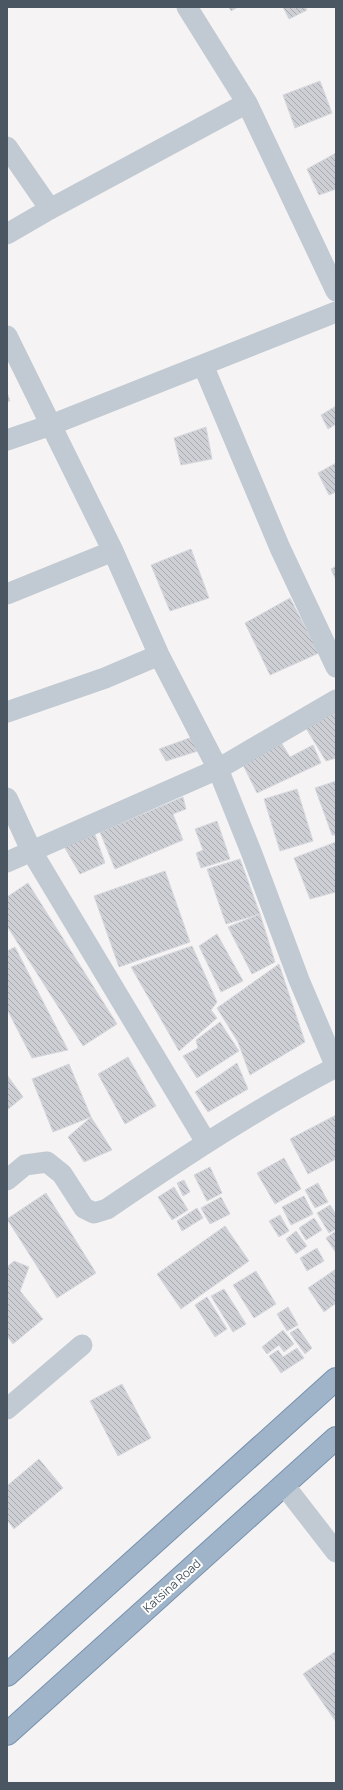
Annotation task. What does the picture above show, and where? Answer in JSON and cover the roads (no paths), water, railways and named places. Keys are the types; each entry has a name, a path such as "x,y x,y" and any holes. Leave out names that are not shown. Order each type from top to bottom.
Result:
{"highway":[{"path":"7,1675 336,1379"},
{"name":"Katsina Road","path":"7,1734 336,1438"}],"street":[{"path":"187,7 247,103 336,291"},
{"path":"7,234 50,209 247,103"},
{"path":"7,147 50,209"},
{"path":"7,440 51,425 336,312"},
{"path":"7,336 113,551 158,655 218,769 252,854 299,980 336,1067 286,1093 206,1142 107,1209 94,1213 84,1208 62,1174 47,1162 25,1165 7,1180"},
{"path":"203,365 280,548 336,667"},
{"path":"7,594 113,551"},
{"path":"7,712 105,678 158,655"},
{"path":"7,862 218,769 336,700"},
{"path":"7,798 32,852 206,1142"},
{"path":"7,1409 82,1345"},
{"path":"284,1485 336,1552"}]}
